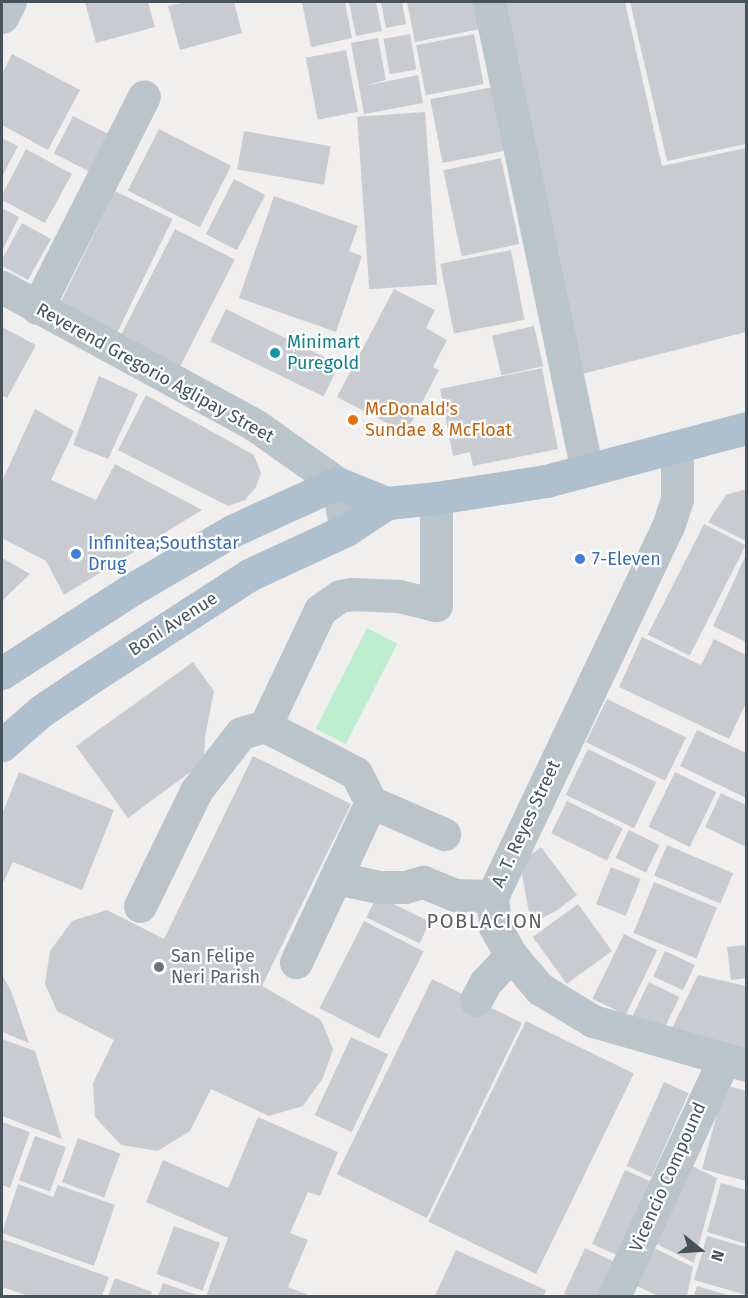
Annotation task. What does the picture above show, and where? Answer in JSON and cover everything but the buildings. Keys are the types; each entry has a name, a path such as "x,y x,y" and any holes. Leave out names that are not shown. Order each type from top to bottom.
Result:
{"main road":[{"name":"Reverend Gregorio Aglipay Street","path":"337,483 387,503 436,498 546,481 747,428"},
{"path":"2,672 114,600 232,531 337,483"},
{"name":"Boni Avenue","path":"2,745 41,711 249,575 346,530 387,503"}],"street":[{"path":"2,17 10,2"},
{"path":"489,2 587,470"},
{"path":"37,308 144,96"},
{"name":"Reverend Gregorio Aglipay Street","path":"2,287 255,425 337,483"},
{"name":"A. T. Reyes Street","path":"677,448 677,499 668,526 492,896 495,927 511,955 540,989 593,1021 735,1062"},
{"path":"337,483 346,530"},
{"path":"265,726 320,610 340,596 352,594 399,596 436,605 436,498"},
{"path":"140,906 196,791 241,733 265,726 356,773 371,802 444,834"},
{"path":"296,962 371,802"},
{"path":"336,878 379,887 405,887 423,882 456,896 492,896"},
{"path":"476,1000 485,983 511,955"},
{"name":"Vicencio Compound","path":"614,1296 735,1062"}],"green space":[{"path":"367,628 397,643 346,744 316,729"}],"place":[{"name":"Minimart Puregold","path":"275,353"},
{"name":"McDonald's Sundae & McFloat","path":"353,420"},
{"name":"Infinitea;Southstar Drug","path":"76,554"},
{"name":"7-Eleven","path":"580,559"},
{"name":"San Felipe Neri Parish","path":"159,967"}],"district":[{"name":"POBLACION","path":"485,921"}]}
